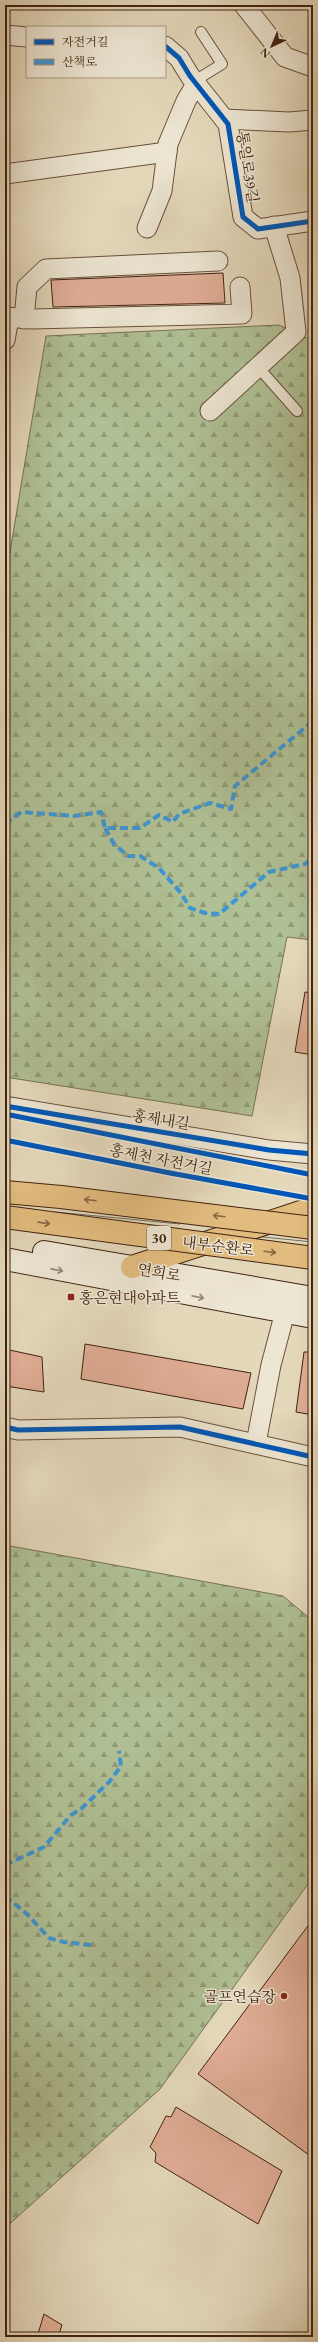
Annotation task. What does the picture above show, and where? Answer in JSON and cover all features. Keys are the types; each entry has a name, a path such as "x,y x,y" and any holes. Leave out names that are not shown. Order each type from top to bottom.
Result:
{"highway":[{"name":"내부순환로","path":"5,1192 61,1196 313,1228"},
{"path":"132,1267 307,1210 313,1210"},
{"name":"내부순환로","path":"5,1217 313,1258"}],"main road":[{"name":"연희로","path":"5,1245 132,1267 287,1304 313,1298"},
{"path":"5,1259 287,1304 313,1318"}],"street":[{"path":"244,5 285,58 313,67"},
{"path":"5,36 26,37"},
{"name":"통일로39길","path":"166,47 179,58 196,84 228,124 243,217 258,229 313,221"},
{"path":"147,228 162,191 168,144 186,101 196,84"},
{"name":"통일로39길","path":"224,119 289,122 313,120"},
{"path":"5,174 167,152"},
{"path":"210,411 296,332 290,278 274,226"},
{"path":"5,340 27,287 46,270 218,261"},
{"path":"13,318 242,314 240,287"},
{"name":"홍제내길","path":"5,1106 269,1150 313,1154"},
{"path":"256,1444 270,1365 287,1304"},
{"path":"5,1427 18,1430 180,1427 313,1457"}],"lane":[{"path":"196,84 201,78 222,64 201,32"},
{"path":"258,367 297,411"}],"green space":[{"path":"279,325 313,341 313,940 287,937 252,1116 5,1077 5,582 46,336"},
{"path":"5,1545 283,1596 313,1621 313,1877 160,2089 5,2228"}],"pier":[{"path":"5,1183 313,1220 313,1248 5,1218"}],"building":[{"path":"223,273 225,303 53,307 51,280"},
{"path":"305,992 313,993 313,1055 295,1052"},
{"path":"85,1344 251,1373 243,1409 81,1379"},
{"path":"5,1349 42,1357 44,1392 5,1386"},
{"path":"304,1352 313,1352 313,1415 296,1412"},
{"name":"골프연습장","path":"313,1919 313,2158 198,2074"},
{"path":"176,2107 282,2171 258,2224 155,2162 156,2153 150,2147 166,2116 171,2117"},
{"path":"44,2314 62,2325 58,2337 37,2337"}],"marked path":[{"path":"5,824 21,812 74,816 101,812 105,828 140,828 159,815 173,822 179,814 210,803 231,809 235,786 313,721"},
{"path":"105,828 114,844 128,856 140,856 159,868 181,893 190,908 205,913 219,914 269,872 305,864 313,858"},
{"path":"5,1865 44,1847 71,1815 81,1809 110,1781 121,1766 119,1751"},
{"path":"5,1896 27,1914 49,1938 64,1942 91,1945"}],"cycle path":[{"path":"166,47 179,58 190,76 228,124 243,217 258,229 313,221"},
{"path":"5,1106 269,1150 313,1154"},
{"name":"홍제천 자전거길","path":"5,1114 313,1175"},
{"name":"홍제천 자전거길","path":"5,1140 170,1173 313,1199"},
{"path":"5,1427 18,1430 180,1427 313,1457"}],"place":[{"name":"홍은현대아파트","path":"71,1297"},
{"name":"골프연습장","path":"284,1996"}]}
